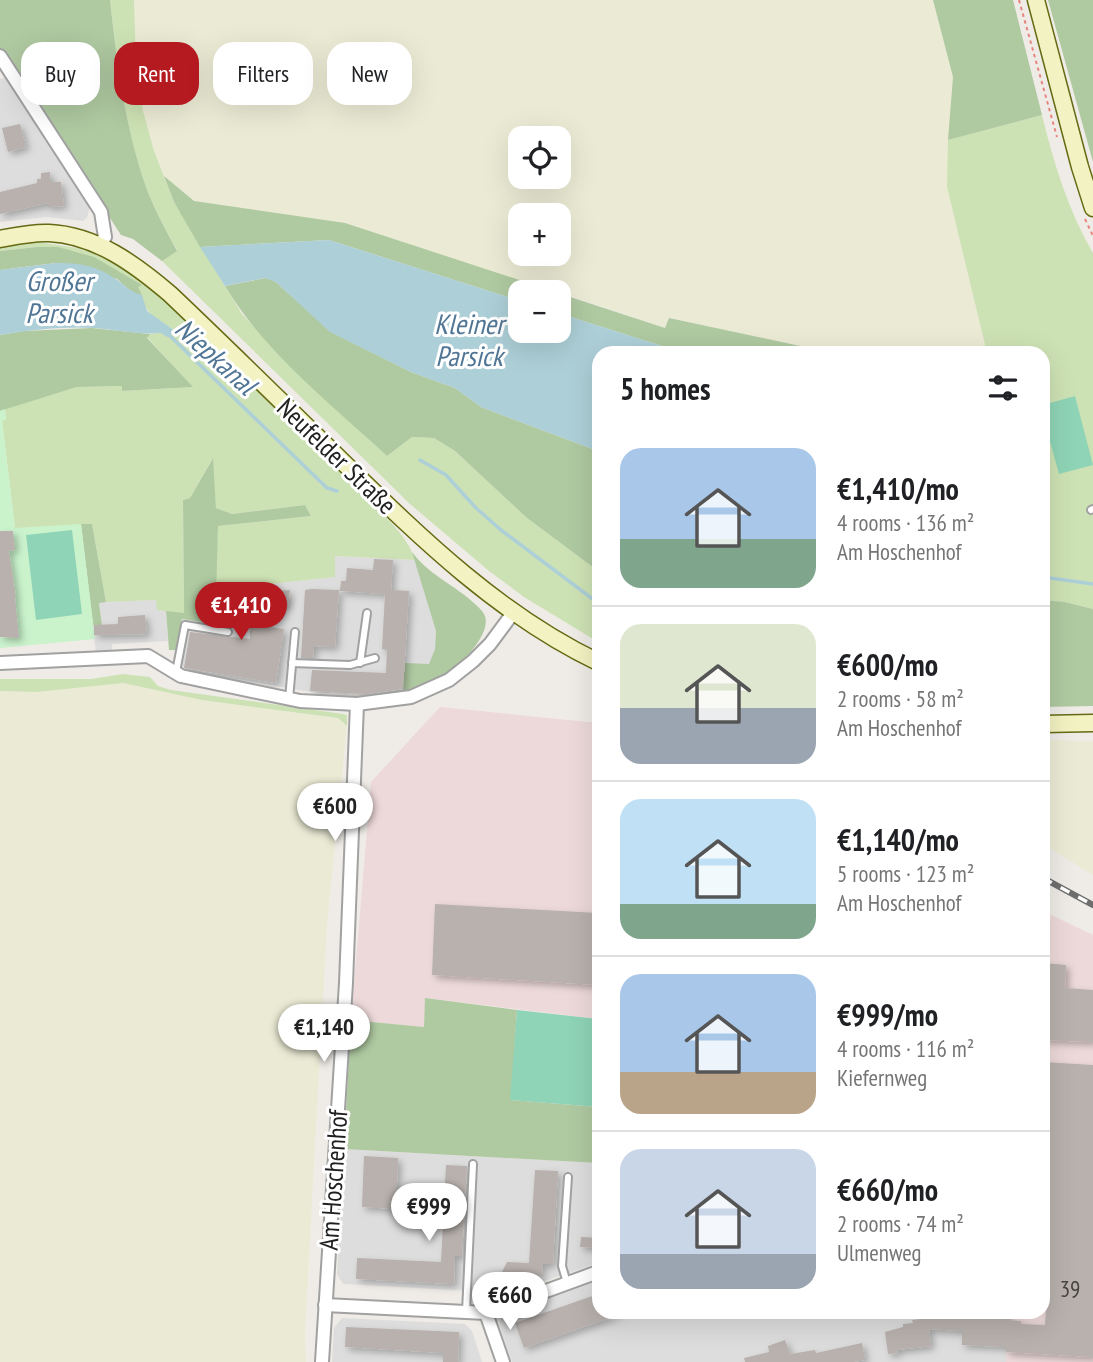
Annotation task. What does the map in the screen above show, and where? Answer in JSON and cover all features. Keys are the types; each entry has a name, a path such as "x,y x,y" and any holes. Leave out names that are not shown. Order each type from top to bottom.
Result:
{"main road":[{"path":"1036,0 1093,208"},
{"name":"Neufelder Straße","path":"0,239 51,233 99,246 133,265 170,294 435,550 513,613 592,659"},
{"path":"1050,724 1093,723"}],"street":[{"path":"0,56 101,212 105,237 99,246"},
{"path":"0,663 148,656 181,676 289,699 357,704 411,697 449,680 490,644 513,613"},
{"name":"Am Hoschenhof","path":"322,1362 346,983 357,704"},
{"path":"325,1305 486,1313 592,1274"},
{"path":"486,1313 503,1362"}],"lane":[{"path":"360,663 367,613"},
{"path":"176,673 185,625 229,632"},
{"path":"289,699 295,632"},
{"path":"292,663 350,665 375,658"},
{"path":"466,1312 473,1164"},
{"path":"567,1283 562,1266 568,1177"}],"shaded area":[{"path":"8,77 21,97 21,105 26,105 90,206 87,218 83,221 46,217 0,222 0,79"},
{"path":"334,556 415,560 436,631 435,649 430,664 402,696 310,692 184,670 176,659 181,619 208,623 202,606 203,597 216,597 215,590 335,577"},
{"path":"157,600 157,610 166,611 168,641 112,644 112,654 96,655 93,625 102,624 99,602"},
{"path":"440,707 592,722 592,1018 426,998 424,1027 351,1020 371,782"},
{"path":"1050,914 1093,935 1093,1362 1006,1362 1008,1319 1050,1319"},
{"path":"344,1149 592,1163 592,1265 509,1293 343,1284 337,1274"},
{"path":"592,1283 592,1319 1008,1319 1006,1362 512,1362 499,1326 502,1315"},
{"path":"342,1318 465,1324 472,1331 482,1362 332,1362 334,1328"}],"green space":[{"path":"0,0 110,0 115,42 114,105 125,105 132,141 149,195 177,251 162,261 133,239 121,235 37,105 100,105 100,42 21,42 21,80 0,48"},
{"path":"110,0 134,0 135,42 115,42"},
{"path":"134,0 933,0 953,77 947,187 985,346 800,346 669,318 666,328 571,296 571,280 515,280 279,214 194,201 164,176 154,151 142,105 199,105 199,42 135,42"},
{"path":"933,0 1013,0 1042,115 948,140 953,77"},
{"path":"1048,0 1093,0 1093,162"},
{"path":"125,105 142,105 154,151 174,202 242,314 301,376 387,456 412,437 434,438 455,451 527,518 592,567 592,638 524,597 410,504 162,261 177,250 149,195"},
{"path":"1042,115 1063,186 1093,253 1093,609 1050,601 1050,346 985,346 947,187 948,140"},
{"path":"164,176 194,201 345,223 519,280 508,280 508,297 329,240 200,247 174,202"},
{"path":"38,242 97,254 132,272 167,302 390,521 405,540 415,560 335,556 335,577 215,590 218,526 311,516 305,505 232,514 216,508 212,459 190,498 183,500 184,614 157,610 156,600 106,602 92,524 15,529 2,420 6,420 5,409 77,387 122,386 123,391 192,387 147,337 150,334 174,331 148,311 137,287 141,285 58,247 0,251 0,247"},
{"path":"58,247 94,257 142,285 138,287 142,295 133,293 117,279 56,263 0,270 0,251"},
{"path":"266,278 276,282 331,332 411,372 455,388 481,407 592,449 592,567 527,518 455,451 434,438 412,437 387,456 279,356 259,334 225,286"},
{"path":"571,297 665,328 669,318 800,346 662,346 571,317"},
{"path":"92,328 150,334 147,338 193,387 122,391 122,386 77,387 0,411 0,335 24,331"},
{"path":"1075,396 1093,465 1059,474 1050,441 1050,403"},
{"path":"5,409 6,420 2,421 15,528 81,524 95,639 0,648 0,411"},
{"path":"213,458 216,508 232,514 305,505 311,516 218,526 216,597 203,597 202,606 208,623 182,619 177,650 169,650 166,611 184,613 183,500 190,498"},
{"path":"81,524 92,524 106,602 99,603 102,625 93,625"},
{"path":"72,530 82,614 36,620 26,535"},
{"path":"412,552 428,569 474,603 486,618 477,644 456,667 433,682 402,696 405,663 429,664 435,649 436,631"},
{"path":"1050,601 1093,609 1093,706 1050,707"},
{"path":"123,674 150,677 158,686 171,690 343,714 347,715 347,726 338,718 202,700 123,683 37,692 0,691 0,679 91,679"},
{"path":"123,683 202,700 338,718 347,726 327,924 305,1333 306,1362 0,1362 0,691 37,692"},
{"path":"1050,740 1093,741 1093,875 1050,848"},
{"path":"425,998 517,1010 511,1100 592,1107 592,1163 344,1149 351,1020 424,1027"},
{"path":"517,1010 592,1018 592,1107 510,1100"}],"water":[{"name":"Kleiner Parsick","path":"329,240 508,297 508,343 571,343 571,317 662,346 592,346 592,449 481,407 455,388 411,372 330,332 276,282 265,278 225,286 200,247"},
{"name":"Großer Parsick","path":"56,263 86,266 107,274 142,295 147,311 175,331 167,337 161,333 95,328 35,330 0,335 0,270"}],"building":[{"path":"20,124 26,147 8,152 2,128"},
{"path":"50,172 50,182 61,182 64,206 48,207 48,203 0,214 0,192 37,183 37,179 41,179 41,173"},
{"path":"0,531 13,531 15,550 9,551 19,638 0,637"},
{"path":"374,559 393,560 391,590 409,591 403,689 366,694 310,691 312,670 386,673 387,650 382,649 385,594 340,591 341,581 346,581 347,568 373,570"},
{"path":"290,590 288,606 261,607 261,626 284,629 276,683 184,668 190,632 250,639 249,612 218,616 217,593 231,593 231,598 274,596 274,591"},
{"path":"305,590 339,590 335,647 314,646 313,658 301,658"},
{"path":"145,615 147,634 94,635 94,625 118,624 118,617"},
{"path":"435,904 592,913 592,985 432,975"},
{"path":"1050,964 1066,965 1065,988 1093,990 1093,1042 1050,1040"},
{"path":"1050,1062 1093,1065 1093,1357 1006,1352 1006,1347 962,1345 962,1331 929,1329 931,1346 897,1350 898,1353 888,1354 885,1332 903,1327 903,1324 913,1323 912,1320 921,1319 1008,1319 1021,1321 1021,1324 1045,1325 1045,1319 1050,1319"},
{"path":"364,1156 398,1158 396,1209 362,1207"},
{"path":"446,1165 467,1166 462,1256 455,1256 454,1284 356,1279 357,1258 441,1262"},
{"path":"535,1170 558,1171 553,1264 543,1264 542,1274 502,1272 507,1262 529,1263"},
{"path":"581,1237 592,1238 592,1248 580,1247"},
{"path":"592,1296 592,1319 607,1319 524,1348 515,1323"},
{"path":"346,1327 459,1332 458,1362 443,1362 443,1353 345,1347"},
{"path":"785,1340 790,1354 815,1350 816,1353 862,1343 865,1360 745,1362 744,1358 769,1352 768,1346"}],"waterway":[{"name":"Niepkanal","path":"168,334 327,488 337,491"},
{"name":"Niepkanal","path":"420,460 446,475 476,508 501,530 592,598"},
{"name":"Niepkanal","path":"1050,578 1093,584"}],"railway":[{"path":"1050,882 1093,905"}]}
